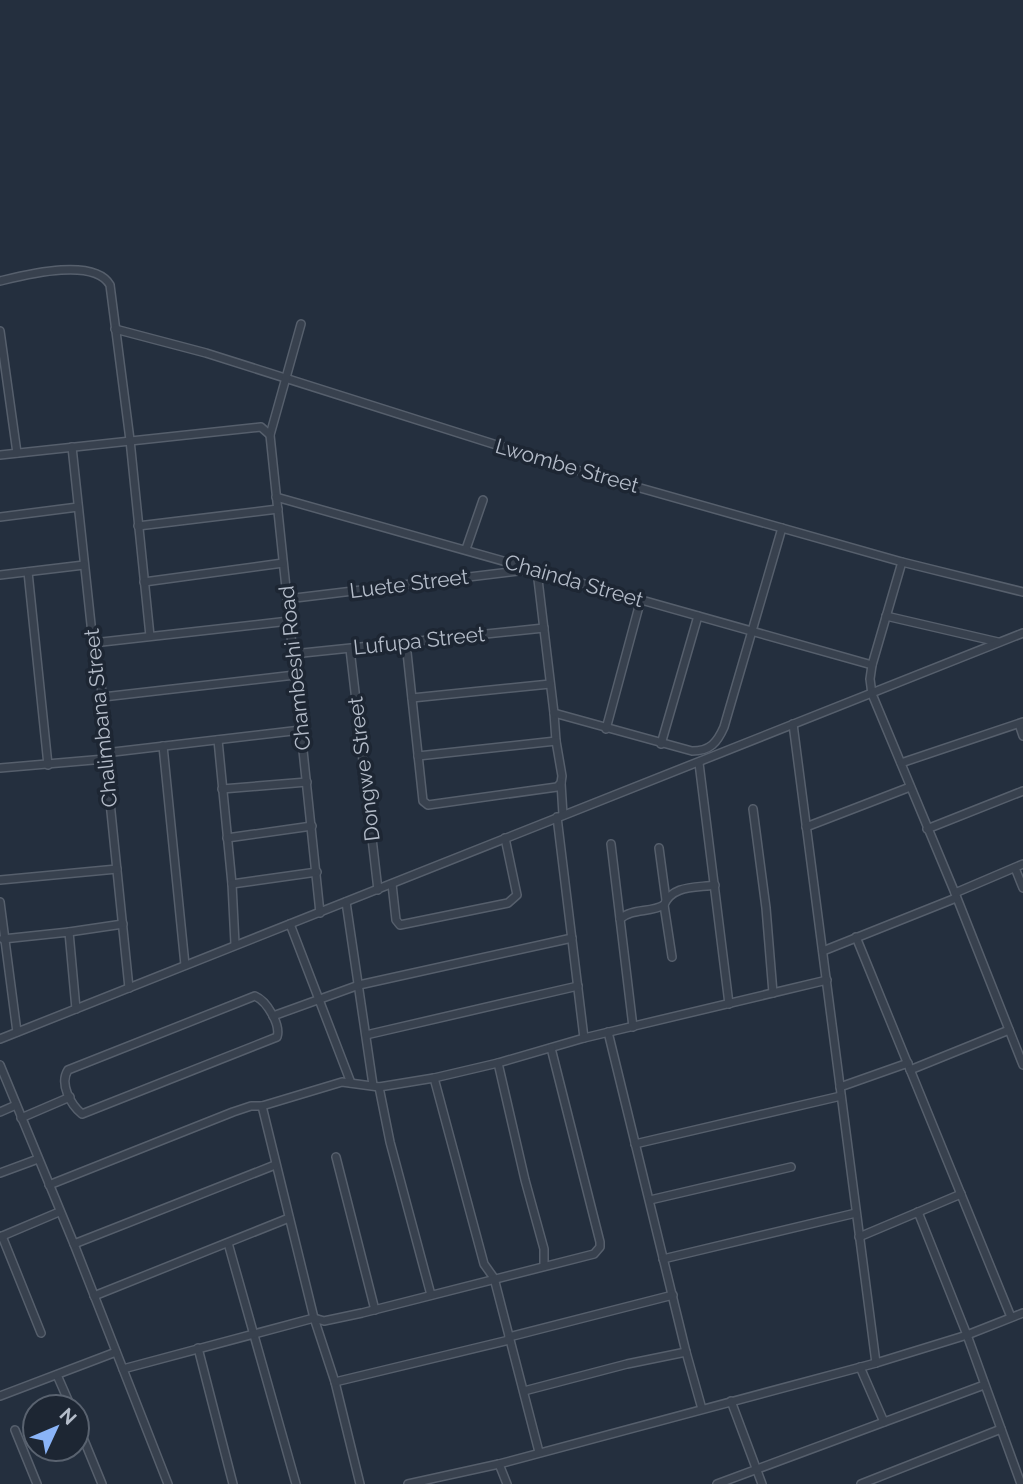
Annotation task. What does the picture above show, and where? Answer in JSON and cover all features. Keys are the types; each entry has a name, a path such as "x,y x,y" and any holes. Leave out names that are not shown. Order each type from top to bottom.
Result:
{"street":[{"path":"0,281 60,270 103,276 110,285 130,440 150,636"},
{"name":"Chambeshi Road","path":"301,324 270,435 320,913"},
{"name":"Lwombe Street","path":"115,329 206,353 566,467 902,562 1023,592"},
{"path":"0,331 17,453"},
{"path":"0,455 261,427 270,435"},
{"name":"Chalimbana Street","path":"72,447 93,643 103,697 105,756 130,988"},
{"name":"Chainda Street","path":"276,496 872,666"},
{"path":"466,549 482,500"},
{"path":"0,517 78,507"},
{"path":"138,526 278,509"},
{"path":"554,713 692,751 704,750 717,742 724,727 782,528"},
{"path":"902,562 872,666 872,694 1023,1065"},
{"path":"144,582 284,563"},
{"path":"0,575 84,565"},
{"path":"534,570 554,713 561,783 560,816 584,1038"},
{"name":"Luete Street","path":"287,599 534,570"},
{"path":"28,572 48,765"},
{"path":"606,729 641,599"},
{"path":"660,744 698,616"},
{"path":"886,616 1000,642"},
{"path":"93,643 289,621"},
{"name":"Lufupa Street","path":"293,654 544,628"},
{"path":"0,1039 1023,633"},
{"path":"406,643 423,801 428,805 551,789 561,783"},
{"name":"Dongwe Street","path":"350,649 378,890"},
{"path":"103,697 295,675"},
{"path":"412,698 550,684"},
{"path":"901,763 1021,723 1023,736"},
{"path":"793,724 876,1363"},
{"path":"0,768 48,765 163,746 301,730"},
{"path":"218,740 235,944"},
{"path":"418,756 556,741"},
{"path":"163,746 186,965"},
{"path":"704,750 701,762 729,1004"},
{"path":"222,789 307,782"},
{"path":"806,827 910,787"},
{"path":"927,829 1023,791"},
{"path":"752,809 766,908 773,993"},
{"path":"227,838 312,826"},
{"path":"392,884 396,920 400,925 508,903 517,895 505,838"},
{"path":"611,844 634,1027"},
{"path":"659,848 672,957"},
{"path":"823,951 1023,864"},
{"path":"1015,868 1023,888"},
{"path":"0,880 117,869"},
{"path":"232,884 317,872"},
{"path":"620,919 631,912 658,908 676,890 715,885"},
{"path":"0,902 17,1032"},
{"path":"345,902 376,1086 431,1296"},
{"path":"4,939 123,924"},
{"path":"290,924 351,1083"},
{"path":"69,932 76,1009"},
{"path":"856,937 1011,1317"},
{"path":"273,1016 359,985 572,938"},
{"path":"49,1185 251,1106 262,1106 342,1082 376,1086 434,1078 499,1063 584,1038 827,979"},
{"path":"366,1035 578,986"},
{"path":"255,996 260,998 273,1016 279,1032 277,1037 82,1114 75,1108 64,1083 68,1070 255,996"},
{"path":"635,1144 840,1092 1009,1030"},
{"path":"608,1032 702,1409"},
{"path":"123,1369 314,1318 324,1321 375,1310 590,1255 600,1247 551,1048"},
{"path":"499,1063 525,1180 544,1249 544,1266"},
{"path":"0,1065 168,1484"},
{"path":"434,1078 484,1264 494,1278 538,1452"},
{"path":"21,1118 70,1097"},
{"path":"0,1112 16,1105"},
{"path":"262,1106 314,1318 335,1382 360,1484"},
{"path":"336,1157 375,1310"},
{"path":"0,1173 38,1159"},
{"path":"74,1244 275,1165"},
{"path":"650,1200 791,1167"},
{"path":"859,1237 961,1194"},
{"path":"41,1333 1,1236 59,1212"},
{"path":"918,1212 967,1335 1021,1484"},
{"path":"663,1259 856,1213"},
{"path":"93,1296 289,1218"},
{"path":"228,1243 296,1484"},
{"path":"335,1382 673,1295"},
{"path":"408,1484 499,1464 876,1363 967,1335 1023,1313"},
{"path":"198,1348 233,1484"},
{"path":"0,1396 116,1352"},
{"path":"524,1391 627,1364 686,1352"},
{"path":"860,1367 884,1422"},
{"path":"57,1375 65,1393"},
{"path":"717,1484 984,1385"},
{"path":"731,1401 762,1484"},
{"path":"861,1484 1001,1429"},
{"path":"15,1430 37,1484"},
{"path":"91,1457 102,1484"},
{"path":"499,1464 506,1484"}]}
